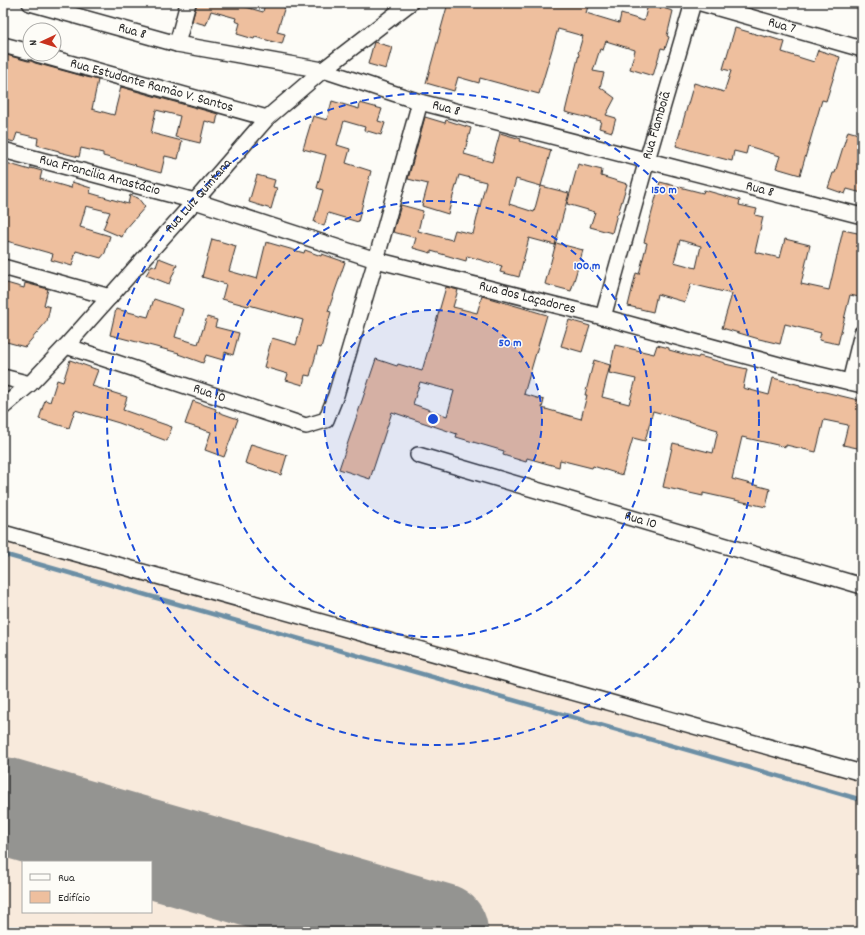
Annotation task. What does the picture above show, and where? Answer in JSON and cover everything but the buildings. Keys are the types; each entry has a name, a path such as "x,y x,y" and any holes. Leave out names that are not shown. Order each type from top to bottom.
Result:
{"street":[{"name":"Rua 8","path":"30,3 177,44 323,70 420,102 862,216"},
{"path":"177,44 188,3"},
{"name":"Rua Luiz Quintana","path":"3,407 30,384 66,346 267,118 323,70 410,3"},
{"name":"Rua Flamboiã","path":"604,317 692,3"},
{"name":"Rua 7","path":"701,3 862,49"},
{"path":"3,45 22,50"},
{"name":"Rua Estudante Ramão V. Santos","path":"62,61 267,118"},
{"path":"376,260 420,102"},
{"name":"Rua Francilia Anastácio","path":"3,150 195,201"},
{"name":"Rua dos Laçadores","path":"195,201 376,260 604,317 783,366 856,383"},
{"name":"Rua 10","path":"66,346 306,426 326,420 336,395 376,260"},
{"path":"3,267 110,297"},
{"path":"856,383 862,333"},
{"path":"3,377 30,384"},
{"name":"Rua 10","path":"418,455 862,586"},
{"path":"3,533 862,773"}],"shaded area":[{"path":"3,524 476,655 862,766 862,932 3,932"}],"waterway":[{"path":"3,554 862,800"}],"taxiway":[{"path":"321,898 338,916 342,932"},
{"path":"352,932 360,926 370,922 390,918"}],"runway":[{"path":"3,806 439,932"}]}
